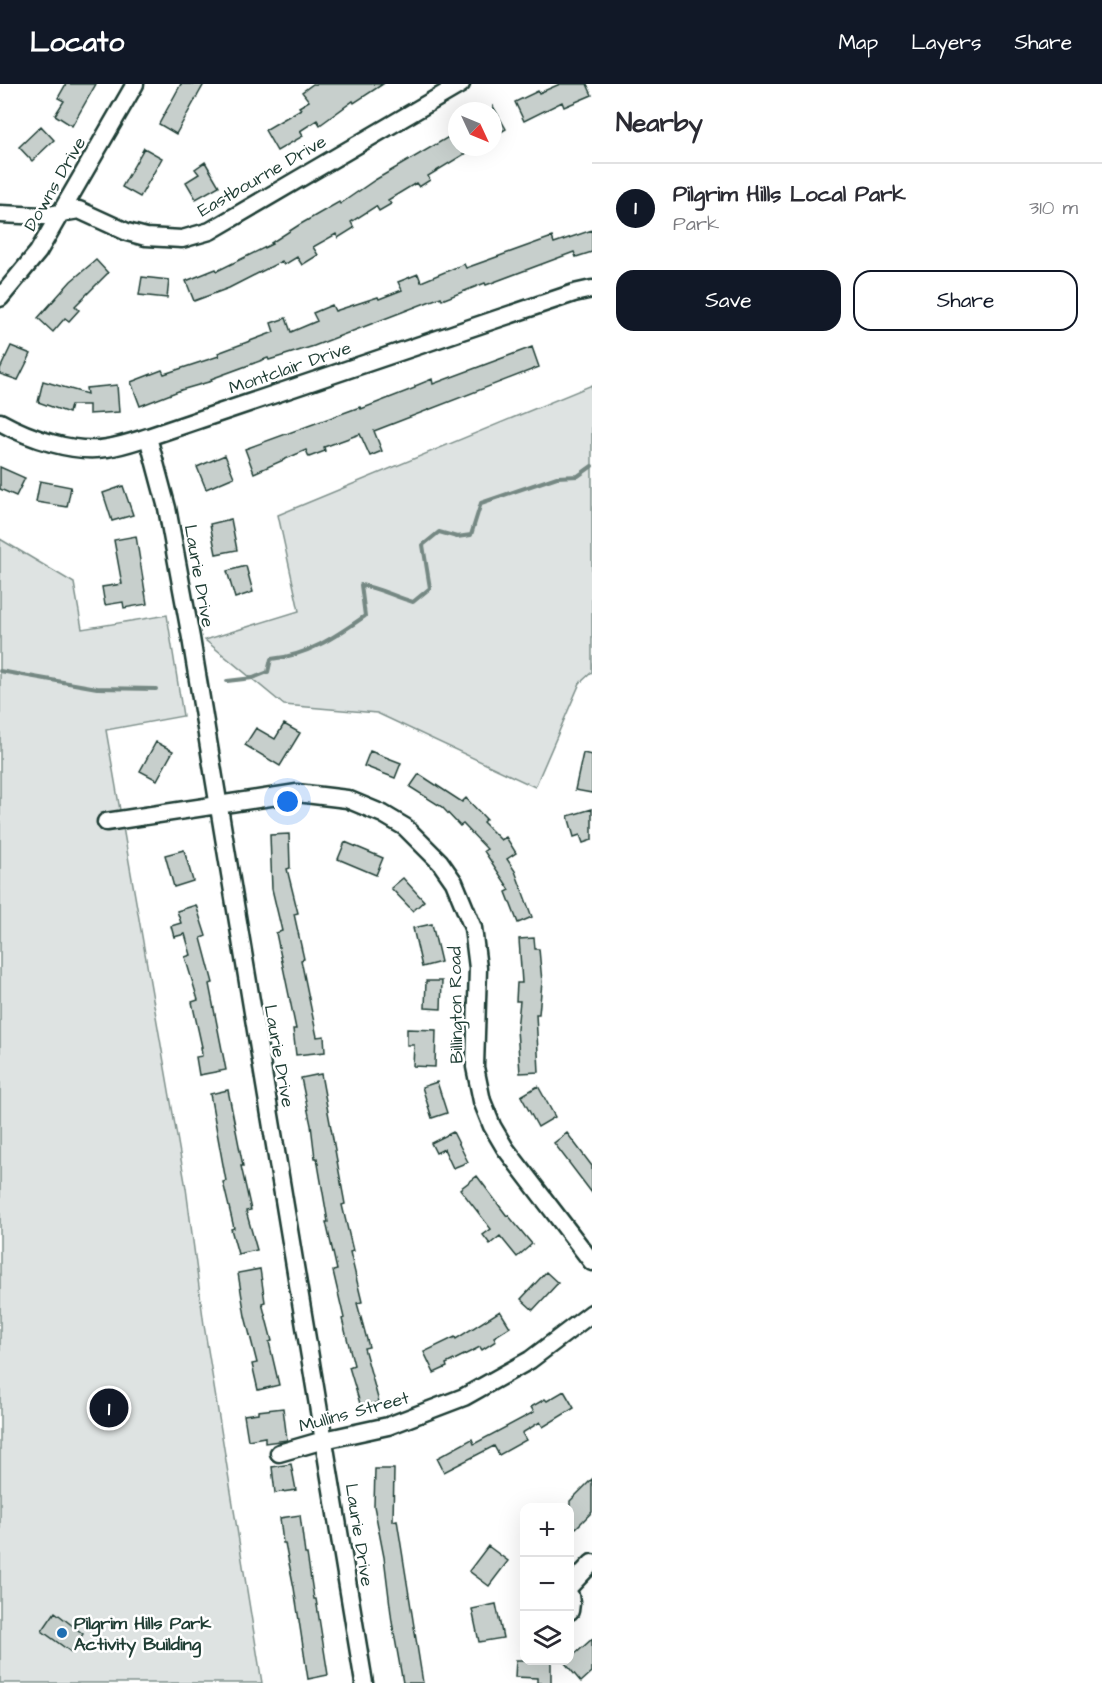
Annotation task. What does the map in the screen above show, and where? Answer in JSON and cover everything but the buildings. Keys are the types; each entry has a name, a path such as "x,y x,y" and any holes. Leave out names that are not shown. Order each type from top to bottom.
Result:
{"street":[{"name":"Downs Drive","path":"0,298 38,252 135,84"},
{"name":"Eastbourne Drive","path":"0,214 43,216 79,210 127,232 146,237 182,239 210,231 461,84"},
{"name":"Montclair Drive","path":"0,422 19,432 61,445 106,448 148,437 574,293 592,289"},
{"name":"Laurie Drive","path":"148,437 167,508 364,1683"},
{"name":"Billington Road","path":"106,822 297,793 347,799 383,814 405,827 440,862 454,882 473,928 478,968 475,1067 482,1101 492,1126 505,1148 592,1262"},
{"name":"Mullins Street","path":"279,1453 388,1426 464,1398 530,1360 592,1313"},
{"path":"574,1582 592,1563"}],"shaded area":[{"path":"592,385 592,672 580,683 535,787 377,713 284,705 205,640 299,611 278,515"},
{"path":"0,539 74,583 82,629 167,615 183,716 106,730 186,1188 204,1325 262,1683 0,1683"}],"waterway":[{"path":"227,681 253,678 268,672 271,659 309,650 365,616 361,585 413,602 430,588 423,545 439,532 457,537 471,535 481,503 557,477 578,476 592,466"},
{"path":"0,671 97,688 156,689"}],"place":[{"name":"Pilgrim Hills Local Park","path":"109,1408"},
{"name":"Pilgrim Hills Park Activity Building","path":"62,1633"}]}
